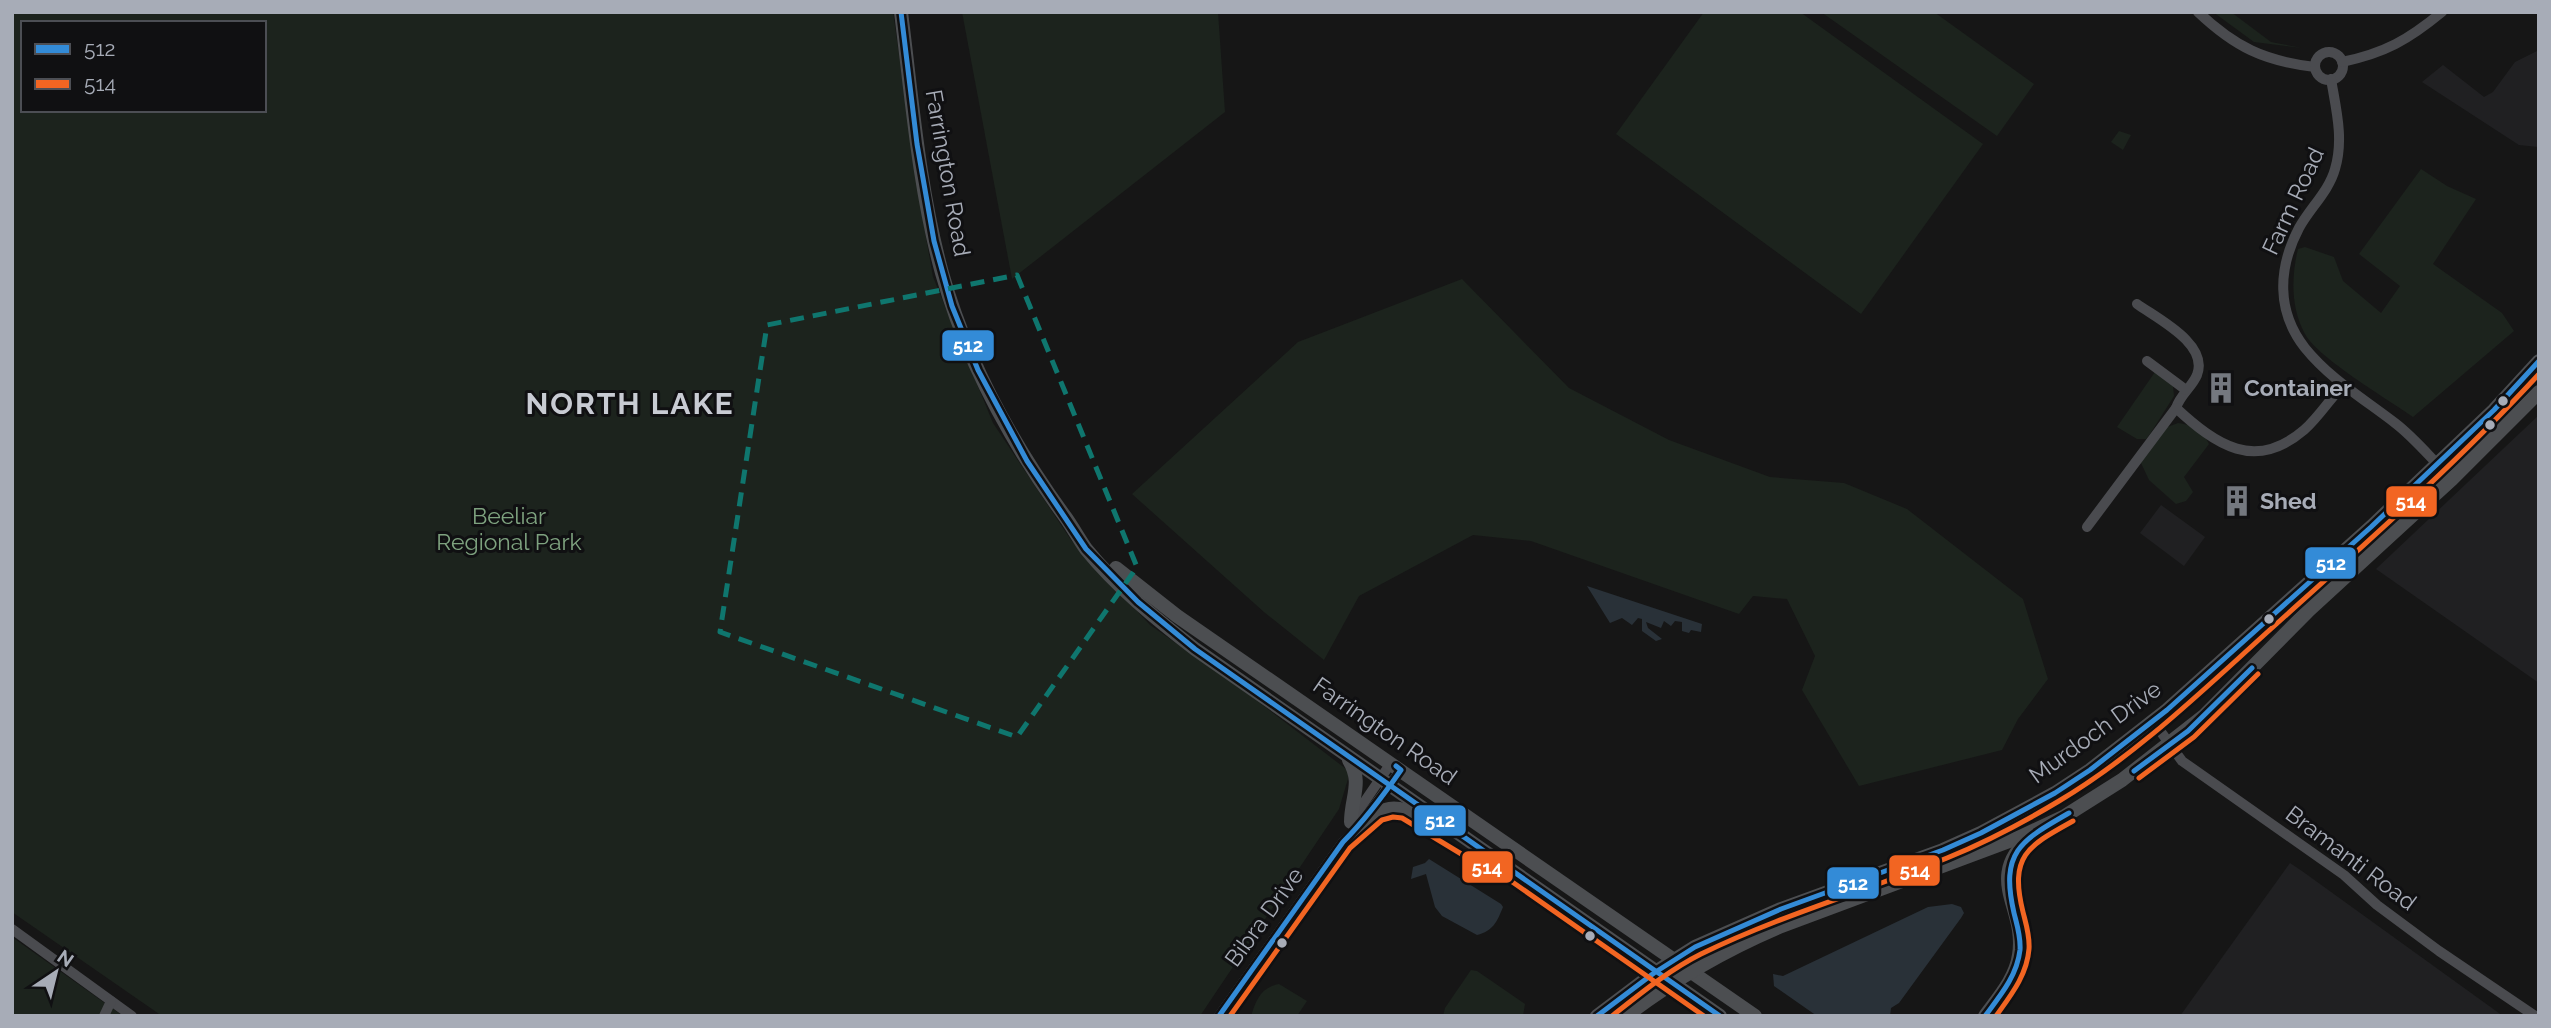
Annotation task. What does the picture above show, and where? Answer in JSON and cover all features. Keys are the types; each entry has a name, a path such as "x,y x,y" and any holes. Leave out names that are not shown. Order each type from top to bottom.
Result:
{"main road":[{"name":"Farrington Road","path":"901,12 926,204 947,287 977,367 993,400 1027,463 1086,548 1143,607 1195,649 1720,1016"},
{"name":"Murdoch Drive","path":"1597,1016 1686,952 1781,909 1942,849 1999,824 2072,782 2153,721 2438,465 2539,361"},
{"path":"1626,1016 1703,964 1779,927 2041,828 2108,790 2205,715 2309,610 2452,479 2539,392"},
{"name":"Farrington Road","path":"1068,520 1131,582 1755,1016"},
{"path":"1347,756 1357,779 1351,805 1354,825 1378,812 1393,808 1405,810 1467,848 1502,864"},
{"path":"1985,1016 2014,972 2019,957 2021,939 2007,874 2011,859 2019,847 2041,828"},
{"path":"1548,872 1540,874 1539,878 1590,915 1596,929"}],"street":[{"path":"2198,12 2245,49 2286,64 2315,67"},
{"path":"2342,62 2372,55 2412,37 2442,12"},
{"path":"2328,52 2337,54 2342,62 2340,73 2331,79 2322,78 2315,67 2319,56 2328,52"},
{"name":"Farm Road","path":"2331,79 2341,147 2335,172 2299,227 2284,265 2282,303 2294,333 2305,348 2343,384 2398,425 2452,479"},
{"path":"2087,527 2176,408 2197,375 2199,359 2189,342 2137,304"},
{"path":"2147,362 2186,390"},
{"path":"2176,408 2226,446 2250,453 2281,447 2305,429 2343,384"},
{"name":"Bramanti Road","path":"2153,721 2182,761 2344,875 2377,905 2439,951 2535,1016"},
{"name":"Bibra Drive","path":"1219,1016 1396,766"},
{"path":"12,929 132,1016"},
{"path":"104,1016 111,1001"}],"highlighted area":[{"path":"1017,275 1137,567 1017,737 720,632 767,325"}],"shaded area":[{"path":"2539,50 2538,147 2519,145 2422,82 2443,65 2484,97 2493,92 2515,62"},
{"path":"2539,415 2539,683 2376,569"},
{"path":"2161,505 2205,537 2184,566 2140,533"},
{"path":"1587,586 1702,624 1701,632 1682,631 1682,622 1675,621 1671,626 1664,621 1661,628 1646,622 1648,628 1662,639 1656,641 1642,631 1642,619 1638,618 1632,625 1622,618 1610,623"},
{"path":"1429,859 1501,904 1501,912 1491,928 1477,935 1442,916 1435,907 1426,874 1411,879 1413,867"},
{"path":"2290,863 2302,871 2503,1016 2180,1016"},
{"path":"1952,904 1961,907 1964,913 1899,1003 1891,1008 1890,1016 1817,1016 1774,986 1773,974 1783,976 1928,907"}],"green space":[{"name":"Beeliar Regional Park","path":"12,12 893,12 933,277 993,423 1071,540 1150,625 1243,690 1350,772 1339,809 1200,1016 162,1016 12,912"},
{"path":"962,12 1218,12 1225,112 1012,279"},
{"path":"1704,12 1800,12 1983,144 1861,314 1616,134"},
{"path":"1821,12 1934,12 2034,84 1997,136"},
{"path":"2213,12 2231,12 2271,42 2302,48 2254,42"},
{"path":"2119,131 2131,135 2123,150 2111,142"},
{"path":"2421,169 2447,186 2476,199 2433,264 2502,313 2514,331 2413,417 2372,390 2312,344 2300,324 2293,282 2298,249 2305,247 2334,257 2343,281 2381,313 2400,286 2359,254"},
{"path":"1462,279 1569,388 1669,440 1770,477 1844,483 1907,509 2023,599 2048,679 2018,719 2002,750 1859,786 1802,690 1815,656 1787,599 1753,596 1739,614 1531,541 1473,535 1359,596 1324,660 1264,612 1132,494 1298,342"},
{"path":"2155,372 2173,386 2174,396 2146,439 2137,439 2117,427"},
{"path":"2178,423 2196,429 2209,444 2184,477 2193,492 2186,501 2176,504 2149,480 2141,463 2142,457 2165,428"},
{"path":"12,937 123,1016 12,1016"},
{"path":"1471,970 1477,971 1525,1004 1523,1016 1443,1016 1445,1008"},
{"path":"1279,984 1307,1001 1297,1016 1251,1016 1260,995"}],"transit line":[{"name":"512","path":"901,12 917,144 934,241 952,306 978,370 1027,461 1086,549 1138,602 1195,649 1720,1016"},
{"name":"512","path":"1597,1016 1654,973 1695,947 1781,909 1943,850 1981,833 2055,793 2090,770 2167,710 2371,527 2494,410 2539,361"},
{"name":"514","path":"1612,1016 1666,975 1701,954 1762,927 1962,852 2032,817 2088,783 2170,719 2341,566 2442,472 2539,374"},
{"name":"512","path":"2134,771 2188,731 2252,668"},
{"name":"514","path":"2139,778 2194,737 2258,674"},
{"name":"512","path":"1219,1016 1343,842 1394,780 1401,770 1396,766"},
{"name":"512","path":"1985,1016 2012,977 2020,950 2010,892 2012,862 2026,841 2069,813"},
{"name":"514","path":"1230,1016 1350,848 1382,820 1393,817 1402,818 1463,855 1498,872 1704,1016"},
{"name":"514","path":"1996,1016 2017,984 2028,958 2028,935 2019,893 2021,865 2034,846 2073,821"}],"place":[{"name":"Container","path":"2221,388"},
{"name":"Shed","path":"2237,501"}],"district":[{"name":"NORTH LAKE","path":"630,404"}]}
